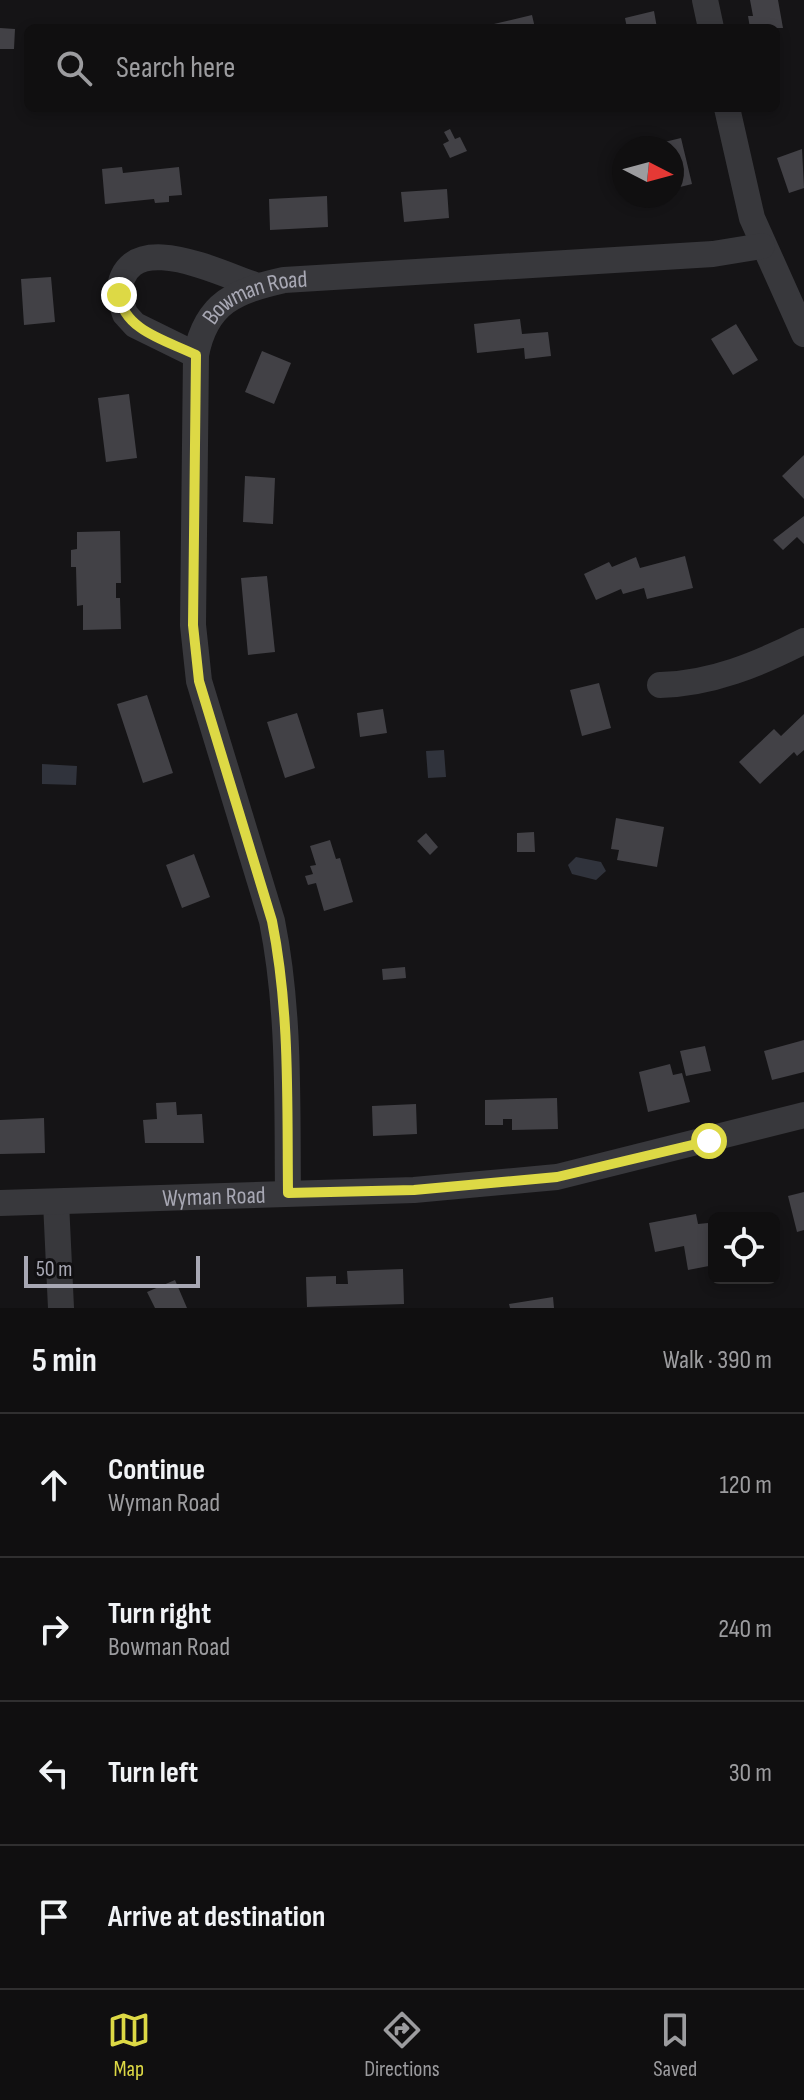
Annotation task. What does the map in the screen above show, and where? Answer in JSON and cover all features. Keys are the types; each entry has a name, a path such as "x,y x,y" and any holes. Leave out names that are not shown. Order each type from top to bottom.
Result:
{"street":[{"path":"705,0 710,24"},
{"path":"728,112 742,182 762,246 804,334"},
{"name":"Bowman Road","path":"288,1193 285,1013 279,953 272,921 204,706 195,653 196,355 199,339 216,308 258,286 311,277 702,254 762,246"},
{"path":"196,355 130,320 119,295 127,269 144,258 165,256 258,286"},
{"path":"660,685 693,684 777,655 804,641"},
{"name":"Wyman Road","path":"0,1203 414,1190 557,1177 804,1115"},
{"path":"56,1202 61,1308"}],"shaded area":[{"path":"444,750 446,777 428,778 426,751"},
{"path":"42,764 77,766 76,785 42,784"},
{"path":"576,857 601,862 606,871 596,880 572,874 568,865"}],"building":[{"path":"750,0 778,0 783,28 780,24 749,24 748,16 753,16"},
{"path":"654,11 656,24 626,24 625,18"},
{"path":"532,15 534,24 494,24"},
{"path":"0,28 15,29 14,49 0,49"},
{"path":"450,129 455,139 460,137 467,151 450,158 443,144 449,141 444,132"},
{"path":"802,149 804,188 789,193 777,158"},
{"path":"684,151 692,184 684,186"},
{"path":"122,167 123,173 179,167 182,195 169,196 169,202 155,203 154,199 105,204 102,169"},
{"path":"447,189 449,218 404,222 401,192"},
{"path":"327,196 328,227 270,230 269,199"},
{"path":"51,277 55,322 24,325 21,279"},
{"path":"520,319 522,334 548,332 551,356 525,359 524,348 477,353 474,324"},
{"path":"736,324 758,360 733,375 711,339"},
{"path":"262,351 291,363 274,404 245,392"},
{"path":"129,394 137,458 106,462 98,398"},
{"path":"804,455 804,499 782,476"},
{"path":"245,476 275,478 273,524 243,522"},
{"path":"804,516 804,544 797,537 783,550 773,540"},
{"path":"120,531 121,583 116,583 116,598 120,598 121,629 83,630 83,605 77,606 76,567 71,567 71,550 77,549 77,532"},
{"path":"685,556 693,588 647,599 644,588 623,594 621,589 596,600 584,574 609,562 612,567 636,557 640,568"},
{"path":"267,576 275,652 248,655 241,578"},
{"path":"599,683 611,728 582,736 570,690"},
{"path":"147,695 173,773 143,783 117,704"},
{"path":"383,709 387,733 360,737 357,713"},
{"path":"297,713 315,768 285,778 267,722"},
{"path":"804,714 804,750 797,756 794,752 760,784 739,762 774,729 781,736"},
{"path":"616,818 664,827 657,867 617,860 619,850 611,849"},
{"path":"534,832 535,852 517,852 517,833"},
{"path":"426,833 438,847 430,855 417,841"},
{"path":"330,840 336,859 340,858 353,902 324,911 316,883 308,885 305,876 313,874 310,866 316,865 310,846"},
{"path":"194,854 210,897 182,908 166,865"},
{"path":"405,967 406,978 383,980 382,969"},
{"path":"804,1040 804,1072 772,1080 764,1051"},
{"path":"705,1046 711,1071 686,1076 680,1051"},
{"path":"670,1064 673,1075 682,1073 690,1102 648,1112 639,1072"},
{"path":"557,1098 558,1129 512,1130 512,1119 503,1119 503,1125 485,1125 485,1100"},
{"path":"176,1102 177,1115 202,1114 204,1143 145,1143 143,1120 157,1119 156,1103"},
{"path":"416,1104 417,1134 373,1136 372,1106"},
{"path":"44,1118 45,1153 0,1154 0,1120"},
{"path":"804,1192 804,1230 797,1232 788,1196"},
{"path":"696,1214 698,1224 708,1223 708,1266 688,1270 684,1246 655,1252 649,1223"},
{"path":"403,1269 404,1304 307,1307 306,1277 336,1276 336,1284 348,1284 347,1271"},
{"path":"175,1280 187,1308 155,1308 147,1292"},
{"path":"553,1297 554,1308 510,1308 509,1304"}],"route":[{"path":"119,295 125,314 135,325 196,355 195,653 204,706 272,921 279,953 285,1013 288,1193 414,1190 557,1177 709,1141"}]}
